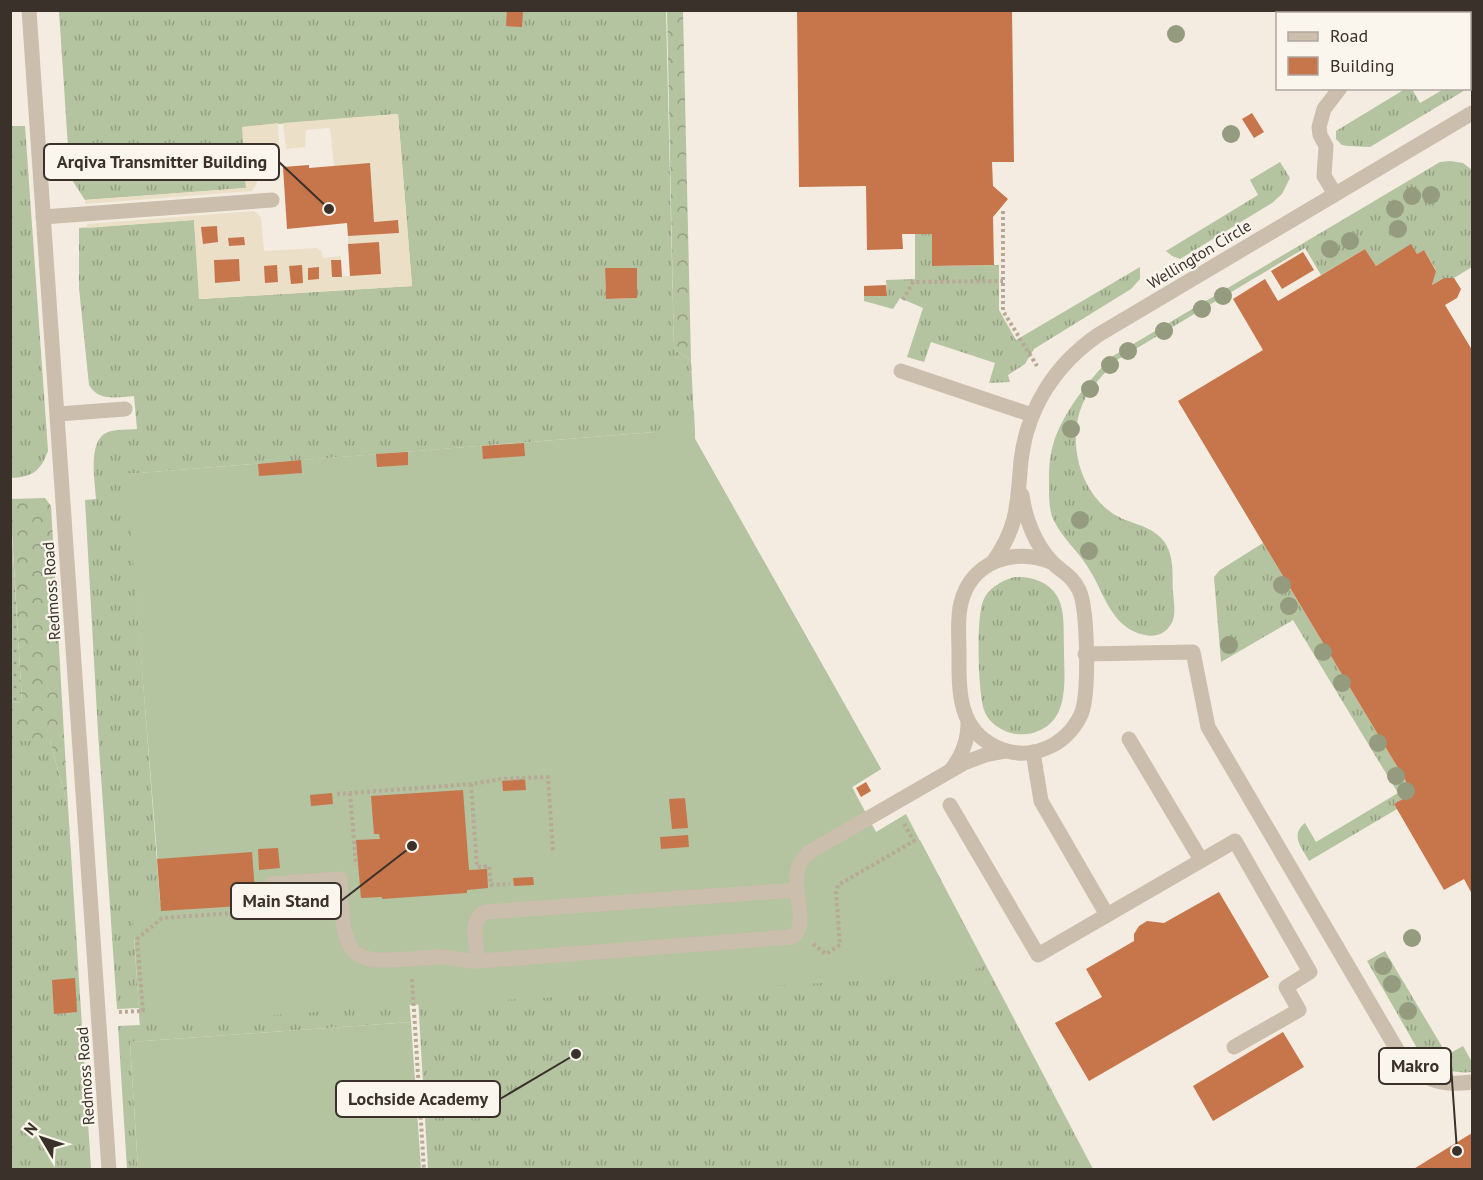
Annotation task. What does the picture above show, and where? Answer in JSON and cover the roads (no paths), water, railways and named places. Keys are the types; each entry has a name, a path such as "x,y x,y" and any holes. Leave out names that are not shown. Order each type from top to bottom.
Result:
{"street":[{"name":"Redmoss Road","path":"29,10 110,1170"},
{"path":"1335,194 1324,176 1326,146 1320,135 1319,127 1324,109 1338,90"},
{"name":"Wellington Circle","path":"993,562 1011,529 1018,503 1022,451 1032,415 1048,384 1071,356 1098,335 1473,113"},
{"path":"43,216 272,200"},
{"path":"902,371 1032,415"},
{"path":"58,414 126,409"},
{"name":"Wellington Circle","path":"1020,486 1031,528 1051,562"},
{"path":"272,884 340,879 346,939 359,957 374,961 441,957 463,962 792,937 798,933 800,924 797,869 808,853 951,770 978,757 1006,751 1033,752 1054,745 1077,723 1082,713 1086,692 1084,608 1079,591 1067,574 1051,562 1032,556 1012,556 993,562 984,568 964,592 960,609 959,693 964,713 968,723 983,739 1006,751"},
{"path":"1085,654 1193,652 1208,727 1399,1053 1425,1077 1437,1082 1457,1084 1473,1082"},
{"path":"951,770 959,759 966,741 968,723"},
{"path":"1129,740 1202,860"},
{"path":"1033,752 1041,801 1107,915"},
{"path":"950,805 1038,955 1235,841 1310,972 1286,987 1299,1010 1234,1047"},
{"path":"478,961 475,922 478,916 485,912 797,890"}],"place":[{"name":"Arqiva Transmitter Building","path":"329,209"},
{"name":"Main Stand","path":"412,846"},
{"name":"Lochside Academy","path":"576,1054"},
{"name":"Makro","path":"1457,1151"}]}
